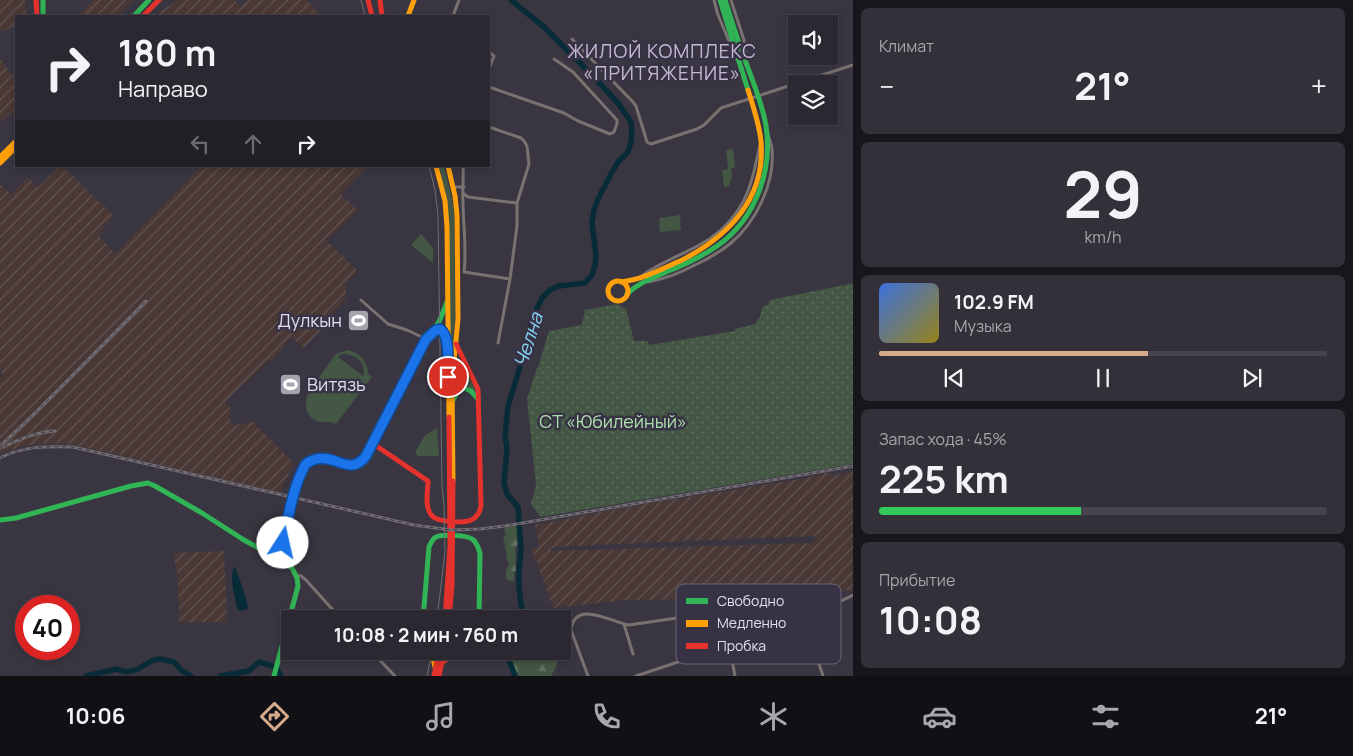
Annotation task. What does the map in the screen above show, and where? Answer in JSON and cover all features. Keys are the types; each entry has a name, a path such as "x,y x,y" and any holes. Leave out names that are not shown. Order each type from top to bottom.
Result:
{"main road":[{"path":"36,0 37,15"},
{"path":"43,0 43,15"},
{"path":"135,15 149,0"},
{"path":"144,15 159,0"},
{"path":"368,0 372,15"},
{"path":"380,0 382,15"},
{"path":"408,15 414,0"},
{"path":"720,0 758,126 761,160 755,187 746,207 729,229 704,248 641,280 624,298 619,301 614,300 608,290 614,282 641,280 694,260 708,252 731,235 741,224 756,200 765,173 768,147 766,128 758,96 725,0"},
{"path":"0,157 15,142"},
{"path":"0,163 15,148"},
{"path":"436,167 445,201 451,512"},
{"path":"446,610 452,586 452,382 458,319 457,215 448,167"},
{"path":"621,282 627,286 627,294"},
{"path":"267,552 279,550 283,543 290,504 306,464 314,460 326,458 352,466 361,462 366,456 426,339 439,322 447,302"},
{"path":"430,334 440,329 444,331 447,342"},
{"path":"372,443 428,481 428,504 430,512 434,517 439,520 470,521 476,517 480,512 481,506 478,389 456,344"},
{"path":"452,404 455,393 459,389 465,388 471,390 479,400"},
{"path":"0,520 16,518 148,483 180,500 292,568"},
{"path":"425,610 429,547 435,538 439,536 465,537 472,539 477,545 480,553 479,610"},
{"path":"274,676 298,590 298,582 283,543"},
{"path":"434,660 436,669"},
{"path":"434,676 438,660"},
{"path":"439,676 442,660"},
{"path":"442,663 446,660"}],"street":[{"path":"453,15 459,0"},
{"path":"714,0 718,15 747,87"},
{"path":"731,0 744,40 747,66"},
{"path":"572,39 635,104 648,142 651,144 695,130 704,125 719,110 853,65"},
{"path":"490,53 494,56 490,66"},
{"path":"490,87 564,113 610,134 614,132 617,124 615,118 573,72 554,59"},
{"path":"490,127 521,138 527,146 529,164 517,203 517,226 510,279 498,343"},
{"path":"463,167 466,246 464,272 510,279"},
{"path":"453,187 464,186"},
{"path":"463,193 468,197 517,203"},
{"path":"361,300 388,324 426,339"},
{"path":"295,575 301,576 306,580 333,610"},
{"path":"841,600 853,595"},
{"path":"588,676 570,630 571,624 578,616 595,614 624,624 676,618"},
{"path":"624,624 633,654"},
{"path":"380,660 395,676"},
{"path":"636,676 676,662"},
{"path":"819,664 823,676"}],"shaded area":[{"path":"0,0 25,0 26,15 15,15 15,26 0,31"},
{"path":"93,0 134,0 119,15 78,15"},
{"path":"178,0 234,0 241,7 248,0 307,0 320,15 158,15 159,12"},
{"path":"0,59 15,78 15,110 0,123"},
{"path":"59,167 64,167 113,215 99,236 115,254 198,169 197,167 367,167 341,194 358,210 328,239 325,239 358,271 344,285 346,286 346,299 324,322 327,324 304,348 291,337 271,361 269,360 225,403 230,407 230,421 235,426 253,422 292,461 293,465 281,493 71,444 35,444 0,454 0,378 3,374 0,371 0,184 11,194 27,177 38,187"},
{"path":"853,471 853,591 841,590 841,584 676,584 676,600 627,600 553,608 537,562 534,562 532,549 539,547 535,525 638,505 829,473 830,476","holes":["815,536 815,541 812,543 551,551 551,548 568,546"]},
{"path":"224,551 227,622 179,623 178,578 173,553"}],"green space":[{"path":"733,149 735,168 731,168 732,176 729,186 724,187 722,170 728,169 726,150"},
{"path":"439,167 444,167 454,213 455,318 450,379 446,197"},
{"path":"680,215 681,230 660,232 659,218"},
{"path":"421,234 433,248 433,263 411,245"},
{"name":"СТ «Юбилейный»","path":"853,284 853,464 540,517 531,504 536,485 527,399 549,331 582,325 585,310 617,304 626,309 634,341 648,341 649,345 735,331 735,329 755,324 763,306 768,305 770,300"},
{"path":"349,350 360,356 367,366 368,374 372,377 336,424 320,422 308,414 307,396 336,354","holes":["342,354 355,357 362,363 363,376 338,357"]},
{"path":"458,356 476,392 465,388 454,392"},
{"path":"437,428 439,456 418,456 416,451 424,436"},
{"path":"514,524 517,526 518,544 515,549 516,570 514,581 510,581 506,579 506,571 509,564 506,558 507,553 503,538 506,534 504,529"},
{"path":"511,660 556,660 557,664 551,676 512,676 510,667"}],"water":[{"path":"234,567 241,582 248,608 242,611 237,608 232,582"}],"waterway":[{"name":"Челна","path":"511,0 544,27 618,103 631,122 632,131 628,152 618,162 612,172 594,210 592,223 596,255 592,275 585,283 559,286 550,290 542,298 532,319 508,406 504,483 507,494 518,507 521,551 519,588 522,610"},
{"name":"Челна","path":"86,676 117,669 125,672 136,670 153,660 160,659 174,662 181,670 191,676"},
{"name":"Челна","path":"510,660 515,676"},
{"name":"Челна","path":"220,676 249,671 259,662 276,667 281,676"}],"tram line":[{"path":"361,0 365,15"},
{"path":"429,167 435,190 438,215 442,486 445,552 438,610"},
{"path":"427,676 430,660"}],"railway":[{"path":"0,446 146,301"},
{"path":"4,447 29,436 55,431"},
{"path":"0,458 26,449 73,447 414,525 451,530 505,526 853,466"}],"traffic: fast":[{"path":"43,0 43,15"},
{"path":"135,15 149,0"},
{"path":"720,0 748,90"},
{"path":"627,294 641,284 705,254 730,235 742,223 751,208 764,177 767,160 766,126 759,99 725,0"},
{"path":"267,552 276,551 283,544 294,489 299,475 306,465 318,459 354,465 366,456 426,339 439,322 447,302"},
{"path":"433,331 440,329 444,331 447,342"},
{"path":"453,400 458,391 464,388 471,391 478,399"},
{"path":"0,520 16,518 148,483 202,513 292,568"},
{"path":"424,610 429,547 436,537 448,535 469,538 474,540 478,547 480,553 479,610"},
{"path":"274,676 298,586 297,578 290,564 284,543"}],"traffic: slow":[{"path":"408,15 414,0"},
{"path":"621,282 652,274 682,260 715,239 741,213 751,197 761,161 760,134 748,90"},
{"path":"0,157 15,142"},
{"path":"0,163 15,148"},
{"path":"436,167 445,201 447,227 449,417"},
{"path":"448,167 457,215 458,319 452,382 453,481"},
{"path":"618,281 625,284 628,291 625,298 618,301 611,298 608,291 611,284 618,281"},
{"path":"433,660 435,667"}],"traffic: jam":[{"path":"36,0 37,15"},
{"path":"144,15 159,0"},
{"path":"368,0 372,15"},
{"path":"380,0 382,15"},
{"path":"372,443 428,481 427,504 432,516 440,520 459,522 469,521 476,516 481,506 478,389 456,344"},
{"path":"446,610 450,546 449,417"},
{"path":"450,610 452,586 453,481"},
{"path":"434,676 437,660"},
{"path":"439,676 442,660"},
{"path":"442,663 446,660"}],"place":[{"name":"Дулкын","path":"358,321"},
{"name":"Витязь","path":"291,385"}],"district":[{"name":"ЖИЛОЙ КОМПЛЕКС «ПРИТЯЖЕНИЕ»","path":"662,62"}],"route":[{"path":"283,543 289,510 298,481 306,464 321,458 331,459 344,465 352,466 361,462 366,456 426,339 430,334 440,329 444,331 447,342 448,377"}]}
